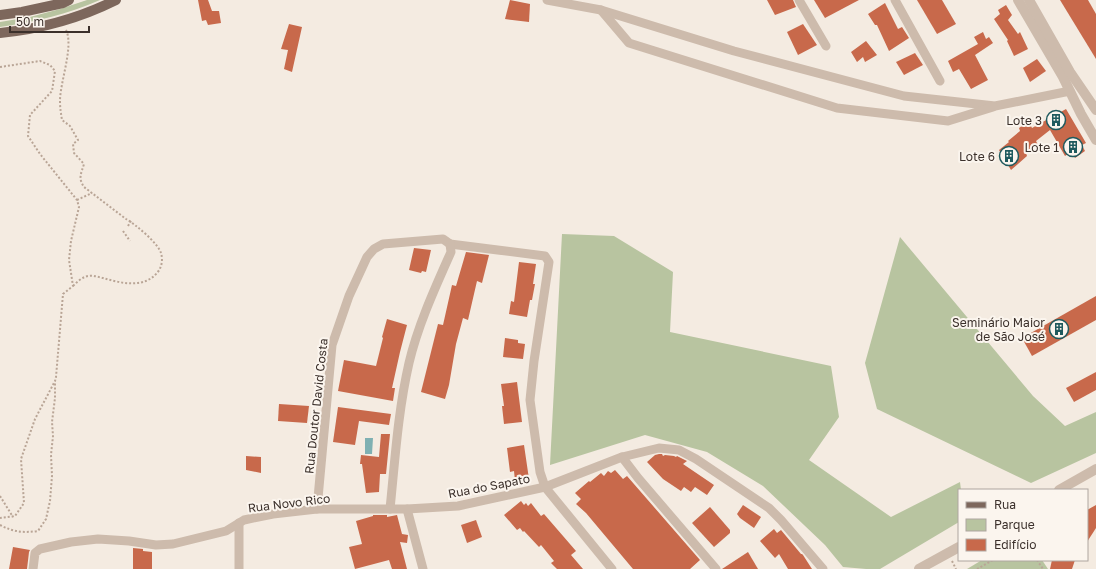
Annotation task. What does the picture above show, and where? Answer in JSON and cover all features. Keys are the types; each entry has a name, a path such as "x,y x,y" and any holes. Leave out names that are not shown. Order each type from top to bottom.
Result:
{"main road":[{"path":"0,15 22,12 69,0"},
{"path":"0,33 14,32 62,22 116,0"}],"street":[{"path":"547,0 601,10 734,51 904,96 995,106"},
{"path":"799,0 826,46"},
{"path":"895,0 940,81"},
{"path":"1018,0 1064,77 1087,125 1096,140"},
{"path":"1029,0 1070,72 1096,110"},
{"path":"601,10 629,44 837,108 948,121 995,106 1070,90"},
{"path":"1087,125 1096,133"},
{"name":"Rua Doutor David Costa","path":"317,509 332,345 349,296 367,257 374,249 383,244 443,239 450,244 545,256 549,262 534,361 530,400 540,472 545,487"},
{"path":"390,509 401,403 409,362 427,306 451,252 450,244"},
{"name":"Rua do Sapato","path":"390,509 458,506 545,487 622,457 659,448 679,450 696,458 768,508 781,520 823,569"},
{"path":"622,457 638,478 716,569"},
{"path":"1061,489 1096,469"},
{"path":"545,487 612,569"},
{"name":"Rua Novo Rico","path":"32,569 35,553 40,549 71,542 98,539 129,541 156,545 173,544 226,531 244,520 273,514 317,509 390,509"},
{"path":"407,509 423,569"},
{"name":"Rua Novo Rico","path":"239,523 239,569"},
{"path":"919,569 958,548"}],"path":[{"path":"0,525 18,532 38,531 46,519 50,501 52,476 52,422 63,294 83,277 90,276 126,284 138,283 152,278 159,271 162,264 160,251 156,244 131,222 84,187 80,181 84,164 74,153 73,144 78,140 70,126 62,120 60,101 69,44 68,32 62,22"},
{"path":"0,67 40,62 50,65 55,71 52,91 30,115 28,136 40,154 77,200 79,207 68,260 73,286"},
{"path":"77,200 92,193"},
{"path":"128,226 131,222"},
{"path":"123,231 130,241"},
{"path":"0,518 15,516 24,503 21,459 35,419 55,381"},
{"path":"0,496 13,516"},
{"path":"977,569 991,561"}],"green space":[{"path":"87,0 100,0 51,17 0,27 0,22 30,17"},
{"path":"562,234 614,236 673,272 670,332 831,366 839,417 809,460 891,517 960,482 961,489 958,489 958,523 880,569 843,567 825,545 763,486 707,452 645,435 550,465"},
{"path":"900,237 1033,396 1065,426 1096,412 1096,453 1031,483 877,409 865,363"},
{"path":"980,561 1043,561 1048,569 967,569"}],"water":[{"path":"365,438 373,438 372,454 365,454"}],"building":[{"path":"198,0 208,0 212,11 219,11 221,23 208,25 206,20 202,21"},
{"path":"510,0 530,4 529,22 505,19"},
{"path":"767,0 793,0 796,7 775,15"},
{"path":"814,0 859,0 825,18"},
{"path":"917,0 942,0 956,24 937,34"},
{"path":"1060,0 1088,0 1096,14 1096,59"},
{"path":"885,3 898,29 902,27 909,38 889,51 877,25 875,25 868,14"},
{"path":"1006,5 1012,15 1008,20 1018,34 1020,32 1028,49 1014,56 1007,41 1008,40 994,19 1000,14 998,10"},
{"path":"289,24 302,27 292,72 284,69 288,50 281,49"},
{"path":"803,24 817,45 798,55 787,32"},
{"path":"983,32 986,39 989,37 993,43 975,55 988,80 971,89 959,69 953,72 948,61 978,44 974,37"},
{"path":"866,41 877,55 865,62 863,57 857,62 851,52"},
{"path":"915,53 923,65 904,75 896,62"},
{"path":"1037,59 1046,71 1030,82 1023,68"},
{"path":"1066,109 1086,143 1082,145 1085,151 1075,158 1071,152 1065,156 1050,130 1036,141 1038,145 1026,153 1027,156 1011,170 999,150 1020,131 1019,128 1026,123 1027,126 1030,124 1032,128"},
{"path":"414,248 431,250 426,272 422,271 421,273 409,270"},
{"path":"466,252 489,255 482,283 477,281 468,320 463,318 445,399 421,392 438,324 443,325 452,285 456,286"},
{"path":"519,262 536,264 533,284 535,284 527,317 509,314 511,301 514,302"},
{"name":"Seminário Maior de São José","path":"1096,296 1096,320 1032,356 1022,338"},
{"path":"387,319 407,325 392,388 395,388 393,401 338,391 344,360 376,366"},
{"path":"505,338 518,340 518,343 525,344 523,359 503,357"},
{"path":"1096,372 1096,390 1074,402 1066,388"},
{"path":"517,382 522,422 504,424 502,406 504,406 501,384"},
{"path":"279,404 309,406 307,423 278,421"},
{"path":"338,407 391,414 389,425 359,421 355,445 333,442"},
{"path":"381,434 390,434 386,474 380,474 379,492 366,493 362,464 360,464 361,455 379,457"},
{"path":"524,445 529,479 515,481 514,471 510,472 507,448"},
{"path":"662,454 663,456 677,456 687,461 683,464 714,485 707,495 695,487 691,492 684,487 681,491 663,479 647,462 655,455"},
{"path":"246,456 261,457 261,473 246,470"},
{"path":"615,470 623,479 627,476 700,560 690,569 633,569 586,513 576,504 581,499 575,493 601,473 604,476 608,471 611,473"},
{"path":"521,501 524,505 526,503 528,506 531,503 541,516 544,514 576,551 571,555 583,569 557,569 551,563 554,561 541,545 539,547 520,528 517,530 504,515"},
{"path":"743,505 761,517 754,528 737,514"},
{"path":"1096,505 1096,528 1088,540 1088,509"},
{"path":"710,507 730,530 730,533 714,547 692,523"},
{"path":"373,515 387,515 387,517 397,515 402,534 408,535 407,543 400,542 407,569 392,569 389,560 355,569 349,547 362,544 356,521"},
{"path":"476,520 482,537 467,543 461,525"},
{"path":"774,529 777,533 781,530 803,555 812,569 788,569 779,554 775,558 760,541"},
{"path":"13,547 30,550 27,569 9,569"},
{"path":"133,548 152,552 152,569 133,569"},
{"path":"748,552 758,569 722,569"},
{"path":"1052,561 1075,561 1072,569 1050,569"}],"place":[{"name":"Lote 3","path":"1056,120"},
{"name":"Lote 1","path":"1073,147"},
{"name":"Lote 6","path":"1009,156"},
{"name":"Seminário Maior de São José","path":"1059,329"}]}
